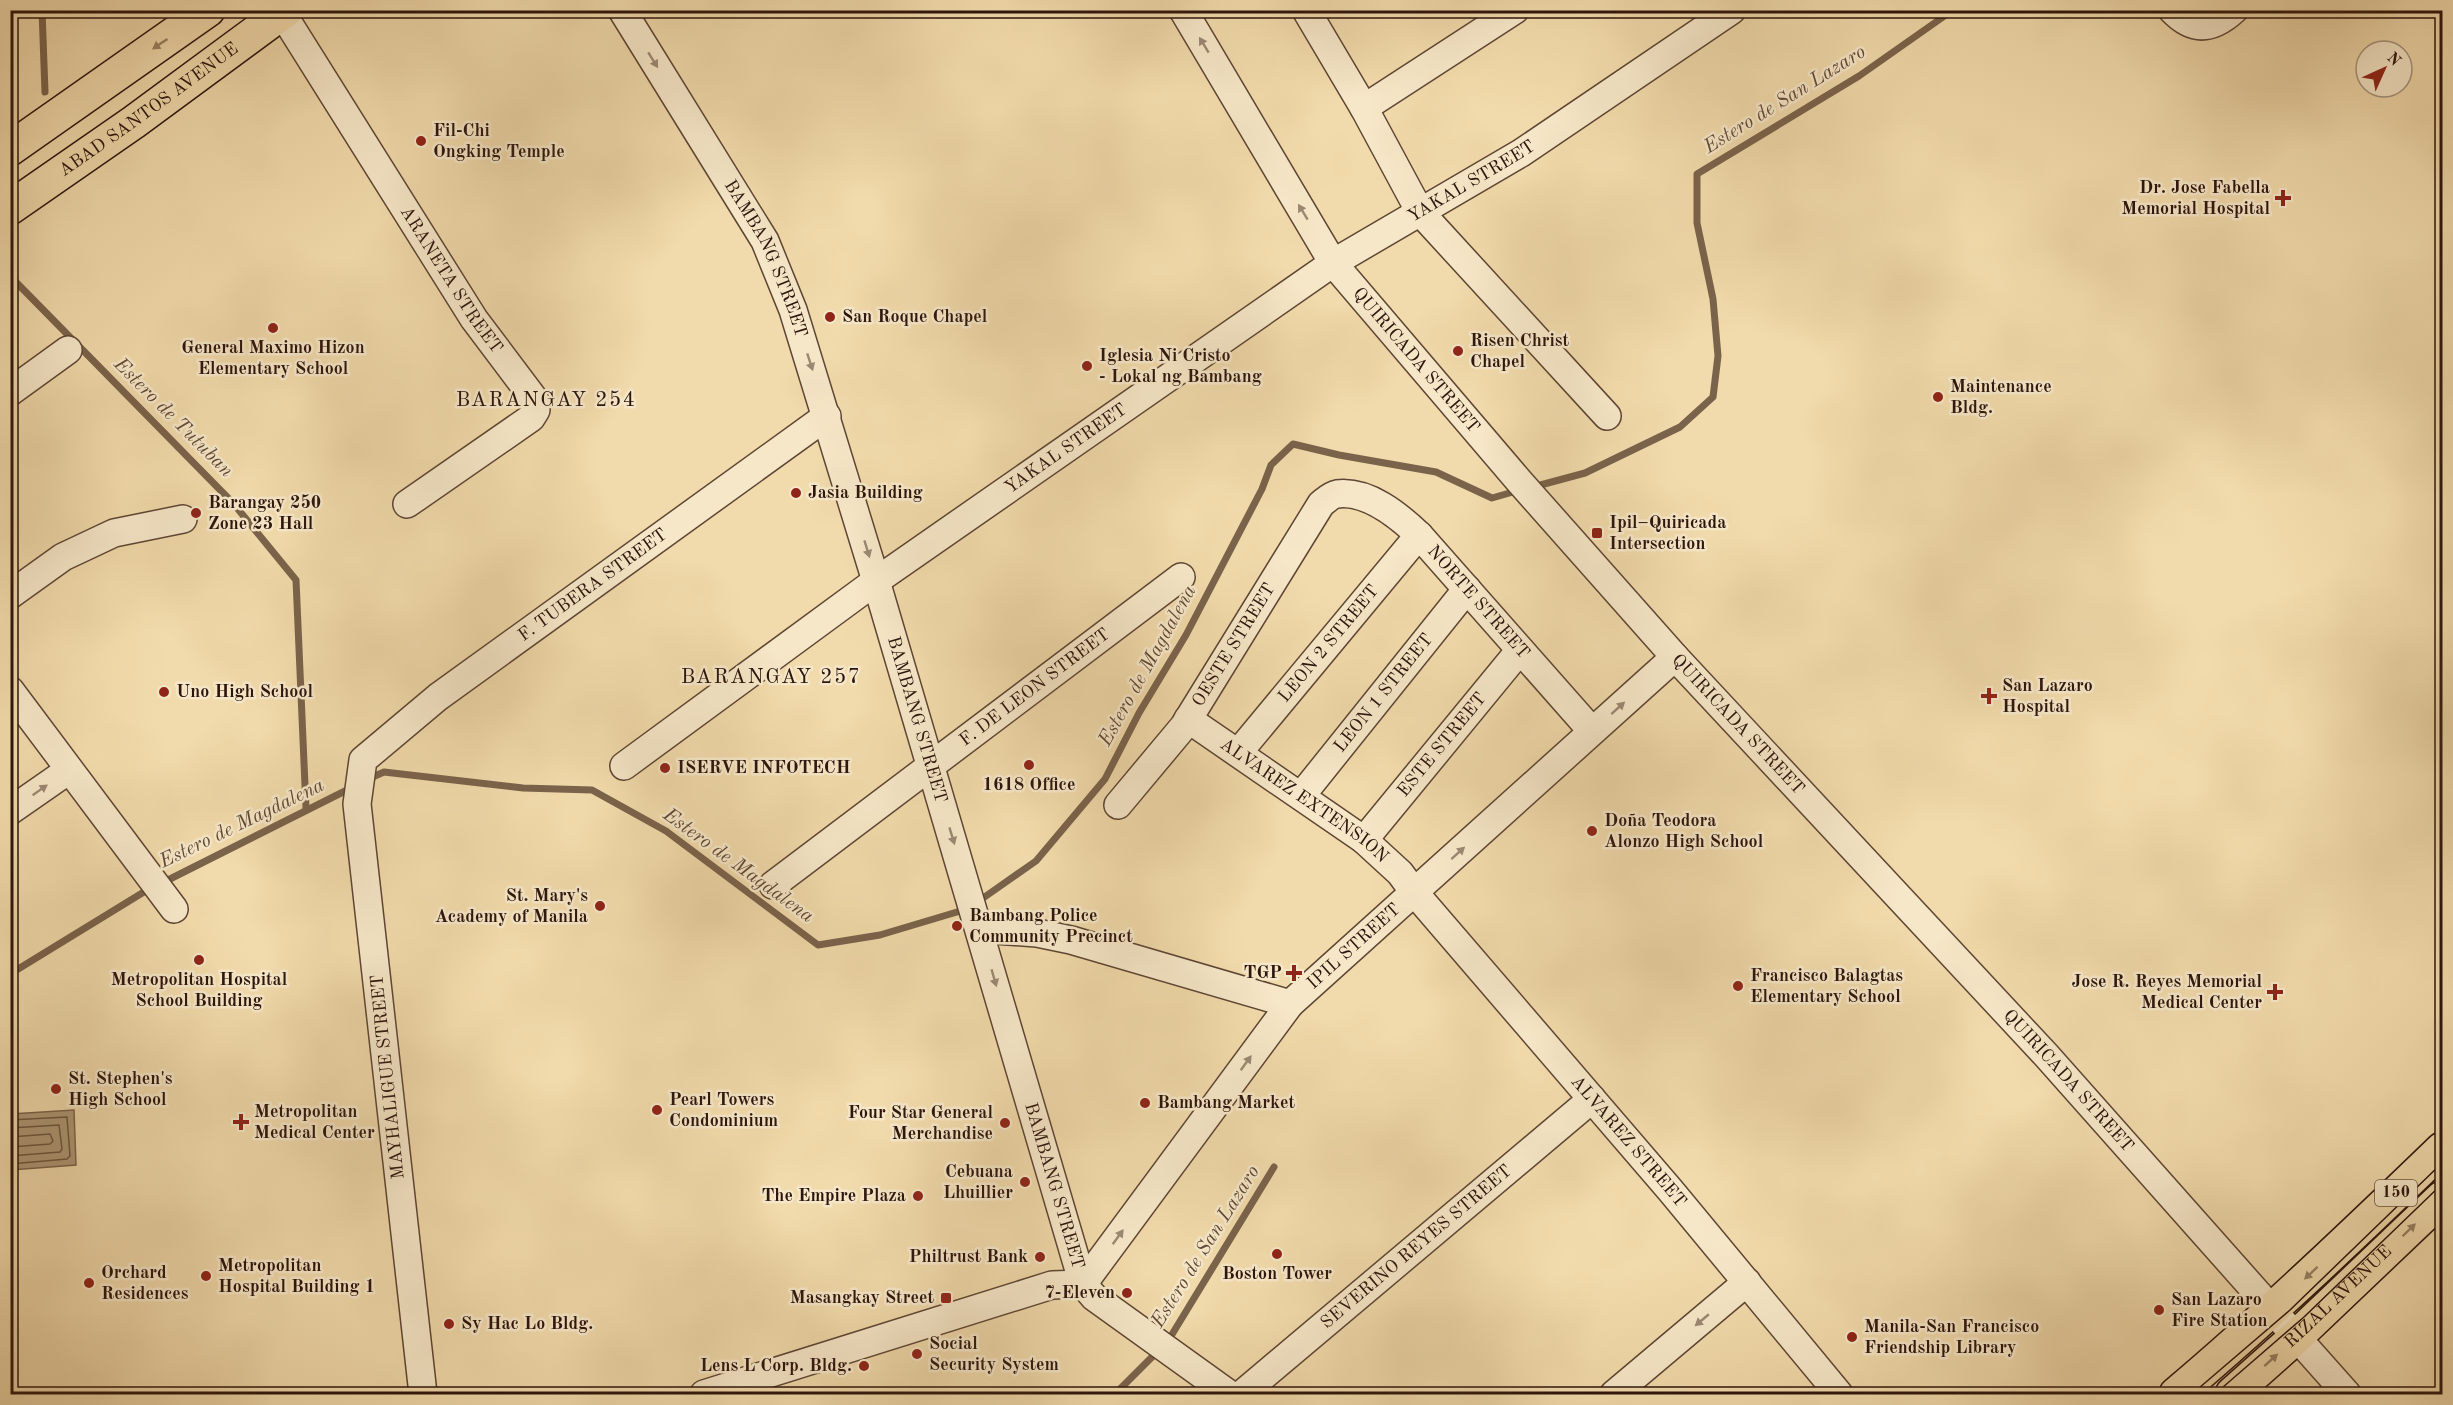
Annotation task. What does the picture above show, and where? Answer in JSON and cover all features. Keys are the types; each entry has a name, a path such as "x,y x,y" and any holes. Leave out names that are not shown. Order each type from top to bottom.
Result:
{"main road":[{"path":"10,149 208,10"},
{"name":"ABAD SANTOS AVENUE","path":"10,208 134,122 284,12"},
{"name":"RIZAL AVENUE","path":"2176,1395 2222,1356 2442,1149"},
{"name":"RIZAL AVENUE","path":"2239,1389 2442,1198"},
{"path":"2222,1356 2239,1389"}],"street":[{"name":"BAMBANG STREET","path":"622,10 765,241 793,310 827,416 1083,1284 1094,1297 1229,1395"},
{"name":"QUIRICADA STREET","path":"1183,10 1334,263 1528,490 1675,657 2046,1055 2347,1395"},
{"path":"1306,10 1364,108 1420,212 1607,416"},
{"path":"1364,108 1515,10"},
{"name":"YAKAL STREET","path":"624,766 876,581 1334,263 1521,153 1732,10"},
{"path":"2172,10 2183,22 2200,27 2222,22 2234,10"},
{"name":"ARANETA STREET","path":"284,12 474,319 535,400 536,410 531,418 407,504"},
{"path":"10,392 68,350"},
{"name":"F. TUBERA STREET","path":"363,760 438,698 827,416"},
{"name":"OESTE STREET","path":"1118,805 1188,719 1321,504 1335,494 1350,494"},
{"name":"NORTE STREET","path":"1350,494 1380,504 1398,515 1419,535 1592,731"},
{"path":"10,594 63,557 114,533 183,519"},
{"name":"LEON 2 STREET","path":"1238,753 1419,535"},
{"name":"F. DE LEON STREET","path":"773,885 1181,577"},
{"name":"LEON 1 STREET","path":"1301,796 1467,589"},
{"name":"ESTE STREET","path":"1364,840 1520,650"},
{"name":"IPIL STREET","path":"1083,1284 1290,1004 1675,657"},
{"path":"10,690 170,903"},
{"name":"ALVAREZ EXTENSION","path":"1188,719 1364,840 1400,873 1414,892"},
{"name":"MAYHALIGUE STREET","path":"363,760 357,804 423,1395"},
{"path":"10,811 69,770"},
{"name":"ALVAREZ STREET","path":"1414,892 1747,1282 1839,1395"},
{"path":"978,925 1071,940 1290,1004"},
{"name":"SEVERINO REYES STREET","path":"1242,1395 1592,1099"},
{"path":"1614,1395 1747,1282"},
{"path":"704,1395 1052,1285 1083,1284"}],"water":[{"path":"74,1110 76,1165 11,1170 11,1114"}],"waterway":[{"name":"Estero de Tutuban","path":"42,10 45,92"},
{"name":"Estero de San Lazaro","path":"1533,487 1585,473 1680,427 1713,397 1718,356 1713,299 1697,223 1697,174 1859,76 1953,10"},
{"name":"Estero de Tutuban","path":"10,276 233,503 296,580 306,808"},
{"name":"Estero de Magdalena","path":"976,903 1036,861 1105,779 1139,713 1186,635 1262,489 1271,465 1293,444 1339,455 1436,472 1492,498 1520,490"},
{"name":"Estero de Magdalena","path":"368,779 384,772 523,788 592,790 666,831 818,945 880,935 967,909"},
{"name":"Estero de Magdalena","path":"162,883 353,787"},
{"name":"Estero de Magdalena","path":"10,974 152,887"},
{"name":"Estero de San Lazaro","path":"1168,1341 1274,1167"},
{"name":"Estero de San Lazaro","path":"1115,1394 1158,1351"}],"tram line":[{"path":"2192,1394 2290,1310 2442,1163"},
{"path":"2215,1394 2304,1317 2442,1184"}],"place":[{"name":"Fil-Chi Ongking Temple","path":"421,141"},
{"name":"Dr. Jose Fabella Memorial Hospital","path":"2283,198"},
{"name":"San Roque Chapel","path":"830,317"},
{"name":"General Maximo Hizon Elementary School","path":"273,328"},
{"name":"Risen Christ Chapel","path":"1458,351"},
{"name":"Iglesia Ni Cristo - Lokal ng Bambang","path":"1087,366"},
{"name":"Maintenance Bldg.","path":"1938,397"},
{"name":"Jasia Building","path":"796,493"},
{"name":"Barangay 250 Zone 23 Hall","path":"196,513"},
{"name":"Ipil–Quiricada Intersection","path":"1597,533"},
{"name":"Uno High School","path":"164,692"},
{"name":"San Lazaro Hospital","path":"1989,696"},
{"name":"1618 Office","path":"1029,765"},
{"name":"ISERVE INFOTECH","path":"665,768"},
{"name":"Doña Teodora Alonzo High School","path":"1592,831"},
{"name":"St. Mary's Academy of Manila","path":"600,906"},
{"name":"Bambang Police Community Precinct","path":"957,926"},
{"name":"Metropolitan Hospital School Building","path":"199,960"},
{"name":"TGP","path":"1294,973"},
{"name":"Francisco Balagtas Elementary School","path":"1738,986"},
{"name":"Jose R. Reyes Memorial Medical Center","path":"2275,992"},
{"name":"St. Stephen's High School","path":"56,1089"},
{"name":"Bambang Market","path":"1145,1103"},
{"name":"Pearl Towers Condominium","path":"657,1110"},
{"name":"Metropolitan Medical Center","path":"241,1122"},
{"name":"Four Star General Merchandise","path":"1005,1123"},
{"name":"Cebuana Lhuillier","path":"1025,1182"},
{"name":"The Empire Plaza","path":"918,1196"},
{"name":"Boston Tower","path":"1277,1254"},
{"name":"Philtrust Bank","path":"1040,1257"},
{"name":"Metropolitan Hospital Building 1","path":"206,1276"},
{"name":"Orchard Residences","path":"89,1283"},
{"name":"7-Eleven","path":"1127,1293"},
{"name":"Masangkay Street","path":"946,1298"},
{"name":"San Lazaro Fire Station","path":"2159,1310"},
{"name":"Sy Hac Lo Bldg.","path":"449,1324"},
{"name":"Manila-San Francisco Friendship Library","path":"1852,1337"},
{"name":"Social Security System","path":"917,1354"},
{"name":"Lens L Corp. Bldg.","path":"864,1366"}],"district":[{"name":"BARANGAY 254","path":"546,400"},
{"name":"BARANGAY 257","path":"771,677"}]}
